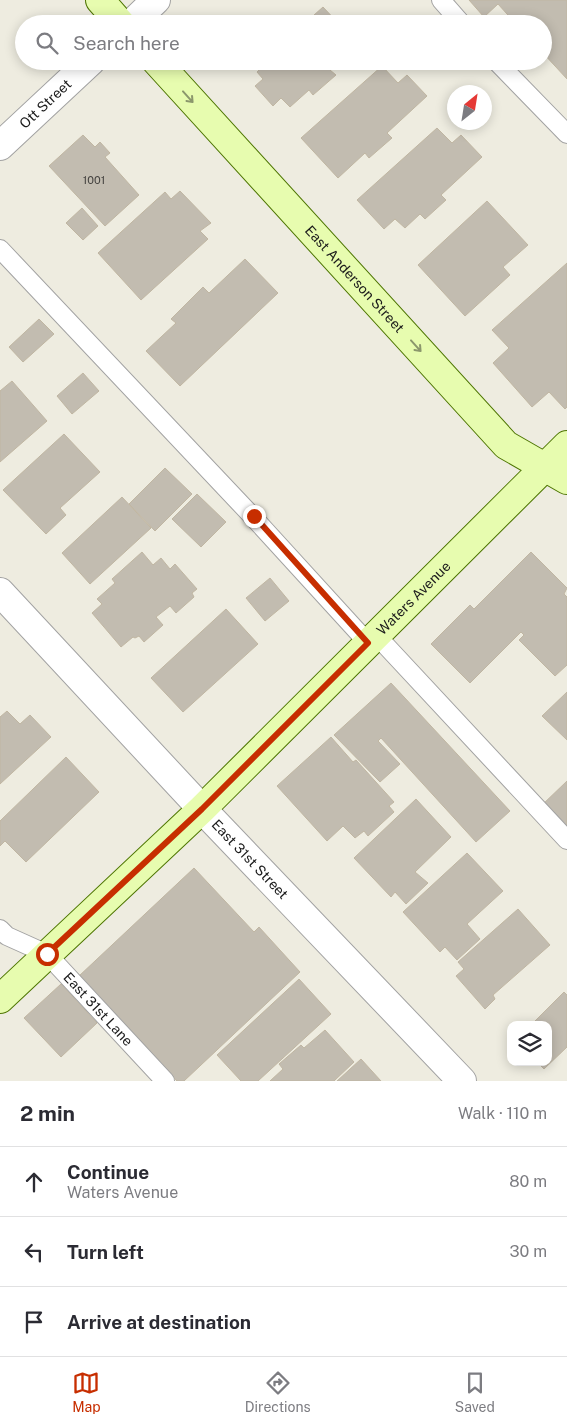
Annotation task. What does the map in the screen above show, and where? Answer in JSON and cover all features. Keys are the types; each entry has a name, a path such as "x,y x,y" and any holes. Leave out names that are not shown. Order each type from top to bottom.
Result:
{"main road":[{"path":"100,0 113,15"},
{"name":"East Anderson Street","path":"164,70 506,445 556,473"},
{"name":"Waters Avenue","path":"0,998 202,809 372,639 556,473 567,445"}],"street":[{"path":"140,15 156,0"},
{"name":"Ott Street","path":"0,146 81,70"},
{"name":"East 31st Street","path":"0,592 202,809 462,1081"}],"lane":[{"path":"440,0 454,15"},
{"path":"505,70 567,134"},
{"path":"0,249 372,639 567,840"},
{"name":"East 31st Lane","path":"0,929 7,936 47,954 165,1081"}],"building":[{"path":"469,0 567,0 567,79 552,63 552,15 508,15 498,4 486,15 482,15"},
{"path":"323,7 331,15 314,15"},
{"path":"259,70 330,70 336,75 313,95 309,90 290,107 281,98 273,106 255,86 263,79 257,72"},
{"path":"378,70 386,70 398,83 407,75 427,96 387,133 392,138 369,158 365,153 338,178 301,138"},
{"path":"437,128 452,143 461,135 482,157 441,195 446,200 425,219 420,214 405,228 395,219 384,229 357,200"},
{"path":"83,135 95,147 100,142 110,153 105,157 139,195 105,226 49,166"},
{"path":"180,191 211,223 200,231 208,239 141,300 98,253 165,192 171,199"},
{"path":"487,201 528,245 503,267 510,275 465,316 418,265"},
{"path":"82,208 98,226 83,240 66,223"},
{"path":"245,259 278,293 180,386 146,351 176,323 171,319 203,287 209,293"},
{"path":"567,263 567,407 565,409 549,392 532,407 493,363 509,348 492,330"},
{"path":"39,319 54,334 23,362 9,347"},
{"path":"83,373 99,391 72,414 57,396"},
{"path":"12,381 47,421 0,462 0,391"},
{"path":"64,434 100,472 60,508 66,515 46,534 3,490"},
{"path":"165,468 192,494 155,531 129,504"},
{"path":"197,494 226,522 201,547 172,519"},
{"path":"122,497 151,528 90,584 62,553"},
{"path":"142,552 153,565 161,558 170,569 175,564 197,589 192,593 194,597 176,613 170,606 156,617 163,625 144,642 139,636 133,637 121,647 92,613 102,604 97,599 115,583 112,579"},
{"path":"531,552 567,588 564,594 567,597 567,665 555,676 519,640 524,635 521,632 470,683 431,644 470,605 474,609"},
{"path":"270,578 289,601 265,621 246,598"},
{"path":"226,609 258,644 183,712 151,678"},
{"path":"391,683 510,811 476,842 381,738 378,741 400,764 380,782 334,735"},
{"path":"567,692 567,740 542,716"},
{"path":"7,711 20,724 30,715 51,737 0,784 0,717"},
{"path":"331,737 353,762 356,760 394,802 389,806 394,812 368,836 364,831 355,838 343,826 327,841 277,786"},
{"path":"66,757 99,792 26,862 5,841 0,846 0,821"},
{"path":"567,781 567,833 541,806"},
{"path":"416,799 451,837 415,872 428,883 406,904 395,892 391,897 354,858"},
{"path":"467,853 503,891 467,924 480,939 457,960 445,947 440,952 403,912"},
{"path":"194,868 254,932 259,927 300,972 184,1081 177,1081 79,976"},
{"path":"518,909 550,945 493,995 495,999 485,1009 456,976 464,969 458,962"},
{"path":"299,979 331,1014 258,1081 241,1081 217,1055"},
{"path":"61,984 97,1023 61,1057 24,1018"},
{"path":"564,992 567,995 567,1047 552,1061 552,1021 535,1021"},
{"path":"325,1030 354,1062 334,1081 270,1081 283,1069 279,1064 301,1045 304,1048"},
{"path":"361,1059 381,1081 337,1081"}],"route":[{"path":"47,954 202,809 368,643 254,516"}]}
